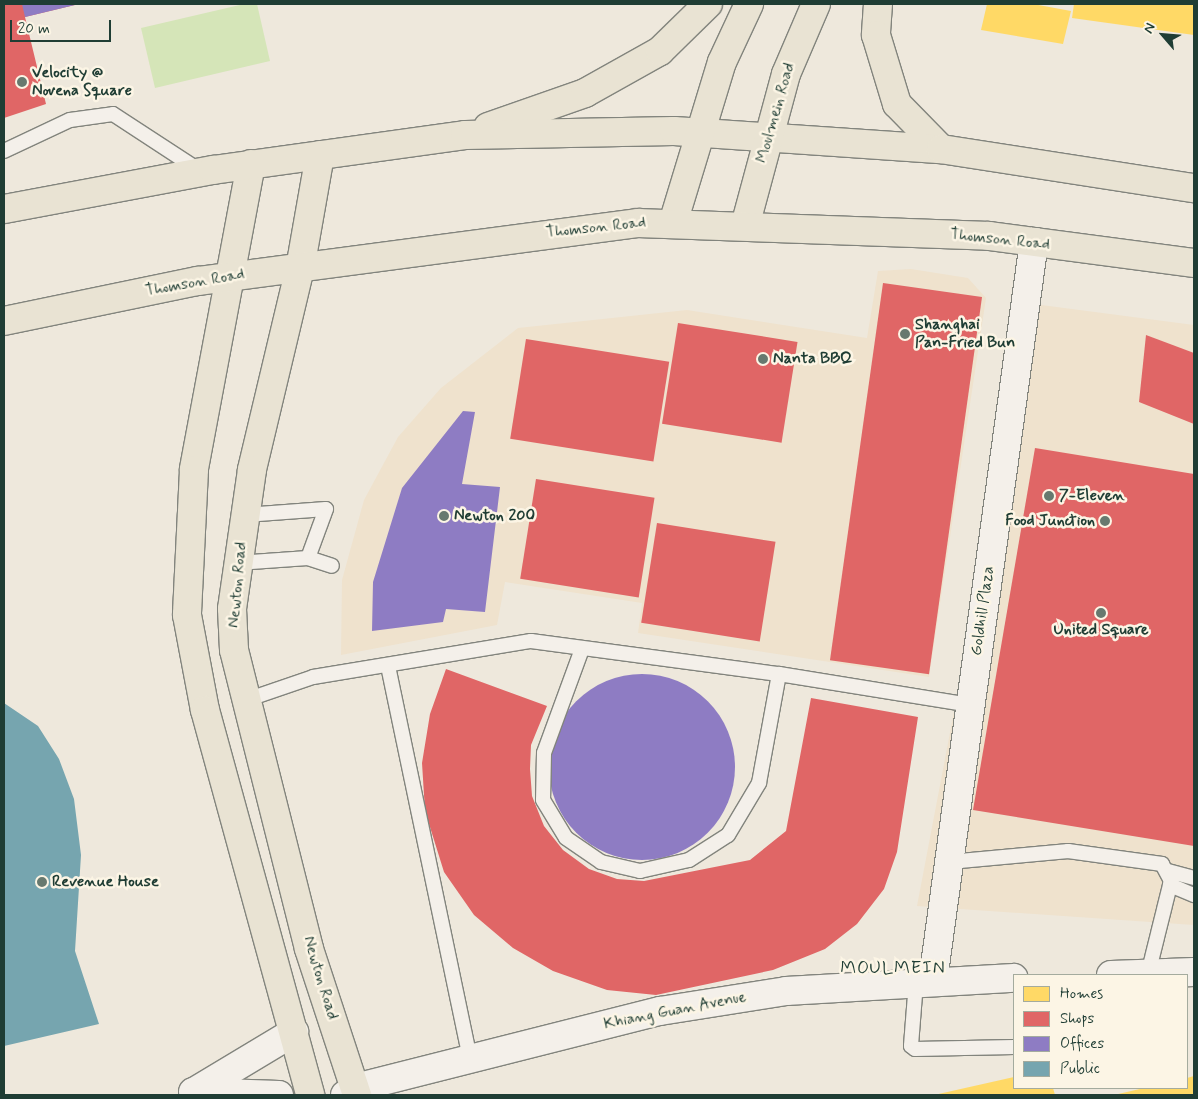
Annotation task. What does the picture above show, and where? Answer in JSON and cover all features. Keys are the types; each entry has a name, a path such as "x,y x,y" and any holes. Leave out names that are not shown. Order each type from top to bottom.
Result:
{"main road":[{"path":"465,135 585,93 660,51 708,4"},
{"path":"673,222 722,62 749,4"},
{"name":"Moulmein Road","path":"745,226 786,74 816,4"},
{"path":"878,4 876,35 898,104 941,149"},
{"path":"4,209 251,164 465,135 701,132 941,149 1194,188"},
{"name":"Newton Road","path":"320,155 300,268 245,516 237,562 234,650 309,949 352,1093"},
{"path":"251,164 232,276 194,470 187,615 205,710 310,1095"},
{"name":"Thomson Road","path":"4,321 232,276 582,228 673,222 1034,242 1194,263"}],"street":[{"name":"Goldhill Plaza","path":"924,981 949,862 1034,242"},
{"path":"1148,974 1194,972"},
{"name":"Khiang Guan Avenue","path":"352,1093 470,1058 660,1011 786,991 924,981 1013,978"},
{"path":"187,1094 294,1032"},
{"path":"187,1094 279,1095"}],"lane":[{"path":"4,150 70,120 113,114 202,173"},
{"path":"245,516 326,509 308,558"},
{"path":"237,562 308,558 332,566"},
{"path":"246,700 313,677 532,641 779,674 970,706"},
{"path":"582,649 544,753 543,800 566,838 601,862 640,871 689,860 728,835 759,783 779,674"},
{"path":"388,666 470,1058"},
{"path":"949,862 1068,850 1123,855 1162,864 1169,878 1194,895"},
{"path":"1169,878 1194,878"},
{"path":"1148,974 1169,878"},
{"path":"924,981 911,1046 915,1049 1013,1047"}],"shaded area":[{"path":"911,269 968,278 986,298 929,677 638,633 642,603 505,582 497,625 341,655 342,580 364,500 398,437 441,388 518,328 687,310 867,338 878,271"},
{"path":"1026,303 1194,325 1194,925 917,906 1011,412"}],"green space":[{"path":"244,4 257,4 270,61 155,88 141,28"}],"building: Homes":[{"path":"987,4 1033,4 1071,11 1063,44 981,30"},
{"path":"1074,4 1194,4 1194,35 1072,18"},
{"path":"1194,1076 1194,1095 1114,1095 1140,1089 1188,1089 1188,1078"},
{"path":"1013,1077 1013,1089 1053,1089 1055,1095 934,1095"}],"building: Shops":[{"name":"Velocity @ Novena Square","path":"4,4 79,4 25,17 46,104 4,118"},
{"path":"883,283 982,297 929,674 830,660"},
{"path":"678,323 798,342 782,443 662,424"},
{"path":"1146,335 1194,353 1194,424 1139,402"},
{"path":"526,339 669,362 653,461 510,439"},
{"name":"United Square","path":"1035,448 1194,474 1194,846 973,810"},
{"path":"536,479 655,498 639,598 520,579"},
{"path":"657,523 776,542 760,642 641,623"},
{"path":"446,669 547,706 531,745 530,769 532,796 544,826 563,850 589,869 617,879 644,881 750,860 786,831 811,698 918,717 897,852 884,889 857,924 825,949 773,970 656,995 607,990 553,971 513,948 474,915 444,872 425,811 422,763 430,714"}],"building: Offices":[{"path":"22,4 79,4 25,17"},
{"name":"Newton 200","path":"463,411 475,412 462,484 500,487 485,612 446,609 443,622 372,631 373,582 402,488"},
{"path":"642,674 678,681 708,701 728,731 735,767 728,803 708,833 678,853 642,860 606,853 576,833 556,803 549,767 556,731 576,701 606,681"}],"building: Public":[{"name":"Revenue House","path":"4,703 38,726 59,759 74,799 81,855 75,951 99,1024 4,1046"}],"place":[{"name":"Velocity @ Novena Square","path":"22,82"},
{"name":"Shanghai Pan-Fried Bun","path":"905,334"},
{"name":"Nanta BBQ","path":"763,359"},
{"name":"7-Eleven","path":"1049,496"},
{"name":"Newton 200","path":"444,516"},
{"name":"Food Junction","path":"1105,521"},
{"name":"United Square","path":"1101,613"},
{"name":"Revenue House","path":"42,882"}],"district":[{"name":"MOULMEIN","path":"893,968"}]}
